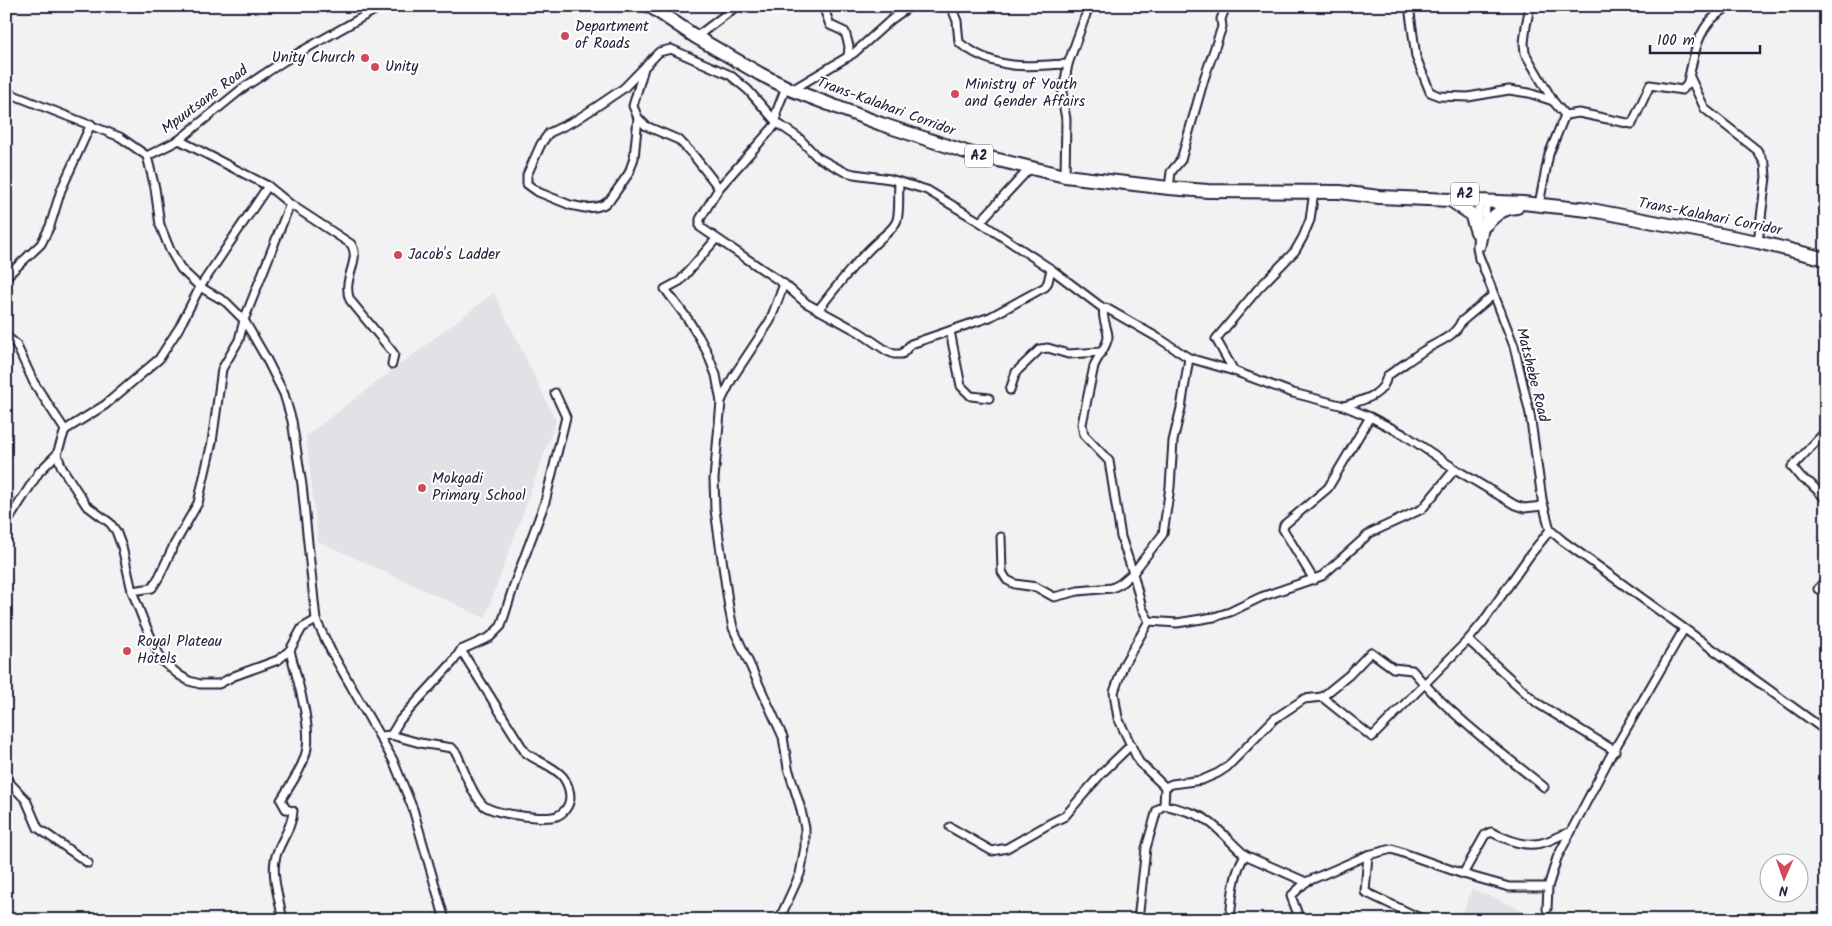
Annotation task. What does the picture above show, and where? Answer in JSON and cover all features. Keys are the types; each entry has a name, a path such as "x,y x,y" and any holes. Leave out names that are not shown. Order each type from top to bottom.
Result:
{"highway":[{"name":"Trans-Kalahari Corridor","path":"650,6 696,37 789,88 920,138 1029,169 1112,183 1208,191 1378,191 1540,202 1758,242 1826,259"},
{"name":"Trans-Kalahari Corridor","path":"1340,192 1451,200 1483,198"},
{"path":"1451,200 1471,214 1481,228 1498,212 1540,202"}],"street":[{"path":"696,37 737,6"},
{"path":"823,6 830,25 845,32 849,46 848,57"},
{"path":"910,6 848,57 789,88 776,113 776,123 718,188 699,222 700,226 716,239 784,284 806,303 851,327 894,354 902,354 911,344 990,317 1045,286 1051,269"},
{"path":"951,6 956,21 959,42 982,56 1005,65 1068,64"},
{"path":"1065,176 1066,119 1062,97 1068,64 1089,6"},
{"path":"1169,188 1171,172 1181,160 1204,79 1222,27 1226,6"},
{"path":"1409,6 1416,57 1430,92 1439,96 1468,96 1509,90 1529,93 1553,101"},
{"path":"1530,6 1526,26 1525,52 1553,101 1565,115"},
{"name":"Mpuutsane Road","path":"147,156 180,140 243,88 284,61 381,7"},
{"path":"1565,115 1579,113 1632,124 1637,117 1650,85 1682,90 1688,85 1695,49 1702,33 1712,19 1724,8"},
{"path":"638,118 634,158 629,173 610,200 603,205 585,208 570,205 538,192 527,184 527,175 541,144 549,134 576,120 624,88 659,52 671,49 730,74 748,90 776,123 799,138 817,157 843,171 899,182 926,190 980,222 1051,269 1104,309 1106,308 1121,316 1189,358 1234,371 1293,393 1344,406 1405,435 1455,469 1515,505 1524,508 1543,506"},
{"path":"644,68 633,106 638,118 646,126 679,140 694,156 718,188"},
{"path":"1689,77 1705,109 1757,150 1765,164 1766,177 1758,242"},
{"path":"6,92 120,137 147,156 155,188 160,225 170,250 181,269 200,287 226,302 244,320 266,358 284,394 292,421 302,485 316,620 331,651 393,760 413,809 446,920"},
{"path":"1540,202 1549,154 1565,115"},
{"path":"6,277 41,244 50,226 61,190 90,124"},
{"path":"180,140 268,186 290,204 351,244 355,256 346,285 347,293 350,300 394,354 392,364"},
{"path":"980,222 1029,169"},
{"path":"818,310 846,274 893,228 898,212 899,182"},
{"path":"6,524 39,472 57,454 66,430 105,405 159,359 179,328 200,287 268,186"},
{"path":"1234,371 1216,339 1258,289 1294,251 1303,237 1310,220 1314,191"},
{"path":"1483,198 1478,256 1492,296 1514,346 1530,414 1543,506 1550,530 1562,542 1826,731"},
{"path":"132,590 152,588 198,503 212,442 222,369 240,340 244,320 290,204"},
{"path":"716,239 680,281 665,289 688,318 707,352 716,375 721,402 714,478 715,510 729,608 733,628 782,737 788,768 805,828 805,847 800,874 779,920"},
{"name":"Matshebe Road","path":"1478,256 1514,346"},
{"path":"721,402 733,377 770,321 784,284"},
{"path":"1344,406 1379,392 1385,385 1387,376 1446,338 1459,327 1461,322 1492,296"},
{"path":"1104,309 1102,313 1106,322 1108,338 1094,366 1082,424 1084,435 1109,461 1121,537 1142,608 1149,621"},
{"path":"950,331 961,386 971,396 989,398"},
{"path":"6,336 16,344 34,383 66,430"},
{"path":"1010,390 1016,372 1040,349 1048,348 1068,354 1101,352"},
{"path":"1001,537 1002,572 1007,580 1014,584 1036,587 1054,597 1078,591 1112,588 1133,573 1163,534 1170,487 1173,441 1181,408 1189,358"},
{"path":"391,735 400,720 453,662 461,650 490,637 501,626 545,502 566,417 555,393"},
{"path":"1314,580 1283,528 1284,524 1328,488 1370,417"},
{"path":"1826,431 1792,467 1801,478 1810,483 1826,499"},
{"path":"57,454 70,481 86,505 110,523 116,531 122,547 132,590 162,661 189,681 200,684 219,684 234,676 278,660 290,650 302,628 316,620"},
{"path":"1149,621 1177,623 1214,617 1230,612 1261,597 1314,580 1337,564 1370,533 1422,509 1455,469"},
{"path":"1322,697 1372,737 1401,705 1424,685 1468,640 1550,530"},
{"path":"1818,589 1826,578"},
{"path":"1149,621 1124,664 1114,692 1118,718 1139,762 1165,787 1164,805"},
{"path":"1547,909 1548,887 1557,858 1610,757 1684,629"},
{"path":"1468,640 1537,703 1614,751"},
{"path":"284,920 276,886 275,861 292,821 293,811 286,809 281,800 300,769 307,748 306,723 290,650"},
{"path":"381,736 391,735 420,743 452,748 457,754 481,804 489,810 545,817 557,816 564,812 569,802 570,789 563,777 554,769 531,758 525,752 461,650"},
{"path":"1165,787 1172,784 1202,780 1218,773 1227,767 1286,709 1304,699 1322,697 1349,676 1371,652 1393,668 1412,670 1424,685 1464,722 1544,787"},
{"path":"950,827 992,851 1007,848 1065,816 1101,774 1131,745"},
{"path":"6,779 26,800 38,828 88,863"},
{"path":"1164,805 1206,820 1222,832 1245,855 1306,882"},
{"path":"1138,920 1146,848 1157,810 1164,805"},
{"path":"1462,874 1485,835 1491,832 1528,846 1549,841 1571,832"},
{"path":"1300,920 1291,896 1306,882 1368,855 1392,849 1462,874 1509,887 1548,887"},
{"path":"1230,920 1234,883 1245,855"},
{"path":"1368,855 1364,892 1424,920"}],"shaded area":[{"name":"Mokgadi Primary School","path":"494,293 556,421 485,618 318,541 306,436"},
{"path":"1472,889 1548,920 1460,920"}],"place":[{"name":"Department of Roads","path":"565,36"},
{"name":"Unity Church","path":"365,58"},
{"name":"Unity","path":"375,67"},
{"name":"Ministry of Youth and Gender Affairs","path":"955,94"},
{"name":"Jacob's Ladder","path":"398,255"},
{"name":"Mokgadi Primary School","path":"422,488"},
{"name":"Royal Plateau Hotels","path":"127,651"}]}
